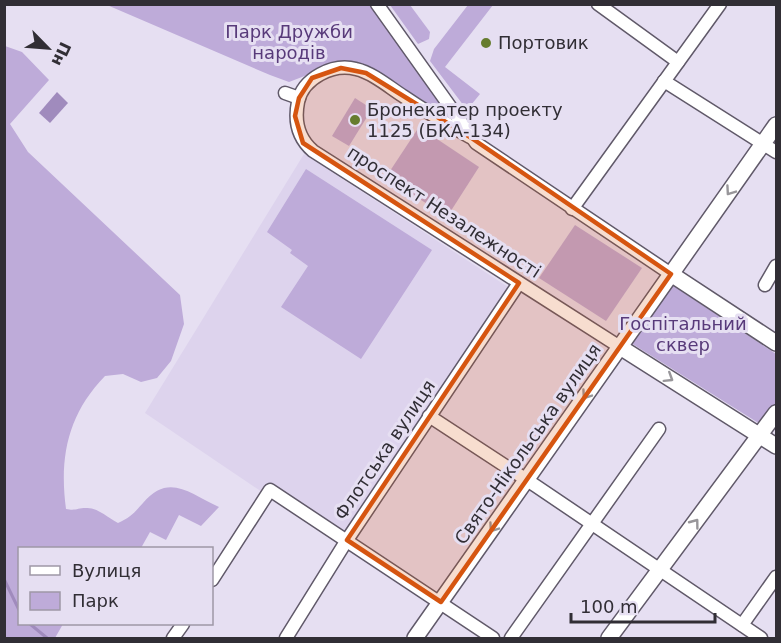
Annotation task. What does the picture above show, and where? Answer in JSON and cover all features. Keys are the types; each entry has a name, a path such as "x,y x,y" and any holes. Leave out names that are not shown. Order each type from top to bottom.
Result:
{"main road":[{"name":"Свято-Нікольська вулиця","path":"415,639 671,274 770,148 777,126"},
{"path":"671,274 777,343"},
{"name":"проспект Незалежності","path":"620,347 777,446"},
{"path":"609,639 777,413"}],"street":[{"path":"376,4 470,137 482,148 671,274"},
{"path":"598,4 678,62"},
{"path":"572,209 720,4"},
{"path":"285,93 298,98 312,78 327,70 355,69 382,82 442,122 470,137"},
{"path":"664,81 770,148"},
{"name":"проспект Незалежності","path":"298,98 295,116 300,136 303,143 313,152 620,347"},
{"path":"765,285 777,266"},
{"name":"Флотська вулиця","path":"286,639 347,540 519,283"},
{"path":"429,416 761,639"},
{"path":"511,639 659,429"},
{"path":"213,578 270,490 441,602 493,639"},
{"path":"742,625 777,578"},
{"path":"173,639 182,625"}],"highlighted area":[{"path":"341,68 366,73 470,137 671,274 441,602 347,540 519,283 303,143 295,116 299,98 312,78"}],"shaded area":[{"path":"57,92 68,103 50,123 39,113"},
{"path":"304,154 508,287 348,531 342,532 270,483 262,492 145,413"}],"green space":[{"name":"Парк Дружби народів","path":"107,5 372,5 448,114 445,115 379,72 361,63 341,62 289,82"},
{"path":"390,5 410,5 430,32 429,39 418,44"},
{"path":"468,5 493,5 445,67 480,94 467,110 430,61 434,49"},
{"path":"5,46 22,52 49,80 10,124 28,152 180,295 184,324 171,361 157,378 141,382 123,374 105,376 92,390 82,406 69,437 64,472 66,509 94,509 118,523 132,515 153,494 171,487 180,488 219,507 201,526 179,515 166,540 150,532 142,547 18,547 18,625 62,625 55,638 5,638"},
{"path":"355,98 372,109 349,146 332,136"},
{"path":"419,127 479,167 447,217 386,177"},
{"path":"306,169 432,250 361,359 281,307 308,266 290,253 292,250 267,232"},
{"path":"575,225 642,268 606,321 539,278"},
{"name":"Госпітальний сквер","path":"672,285 776,354 776,405 763,423 760,424 631,343"}],"waterway":[{"path":"4,579 18,608"},
{"path":"31,625 47,638"}],"place":[{"name":"Портовик","path":"486,43"},
{"name":"Бронекатер проекту 1125 (БКА-134)","path":"355,120"}]}
